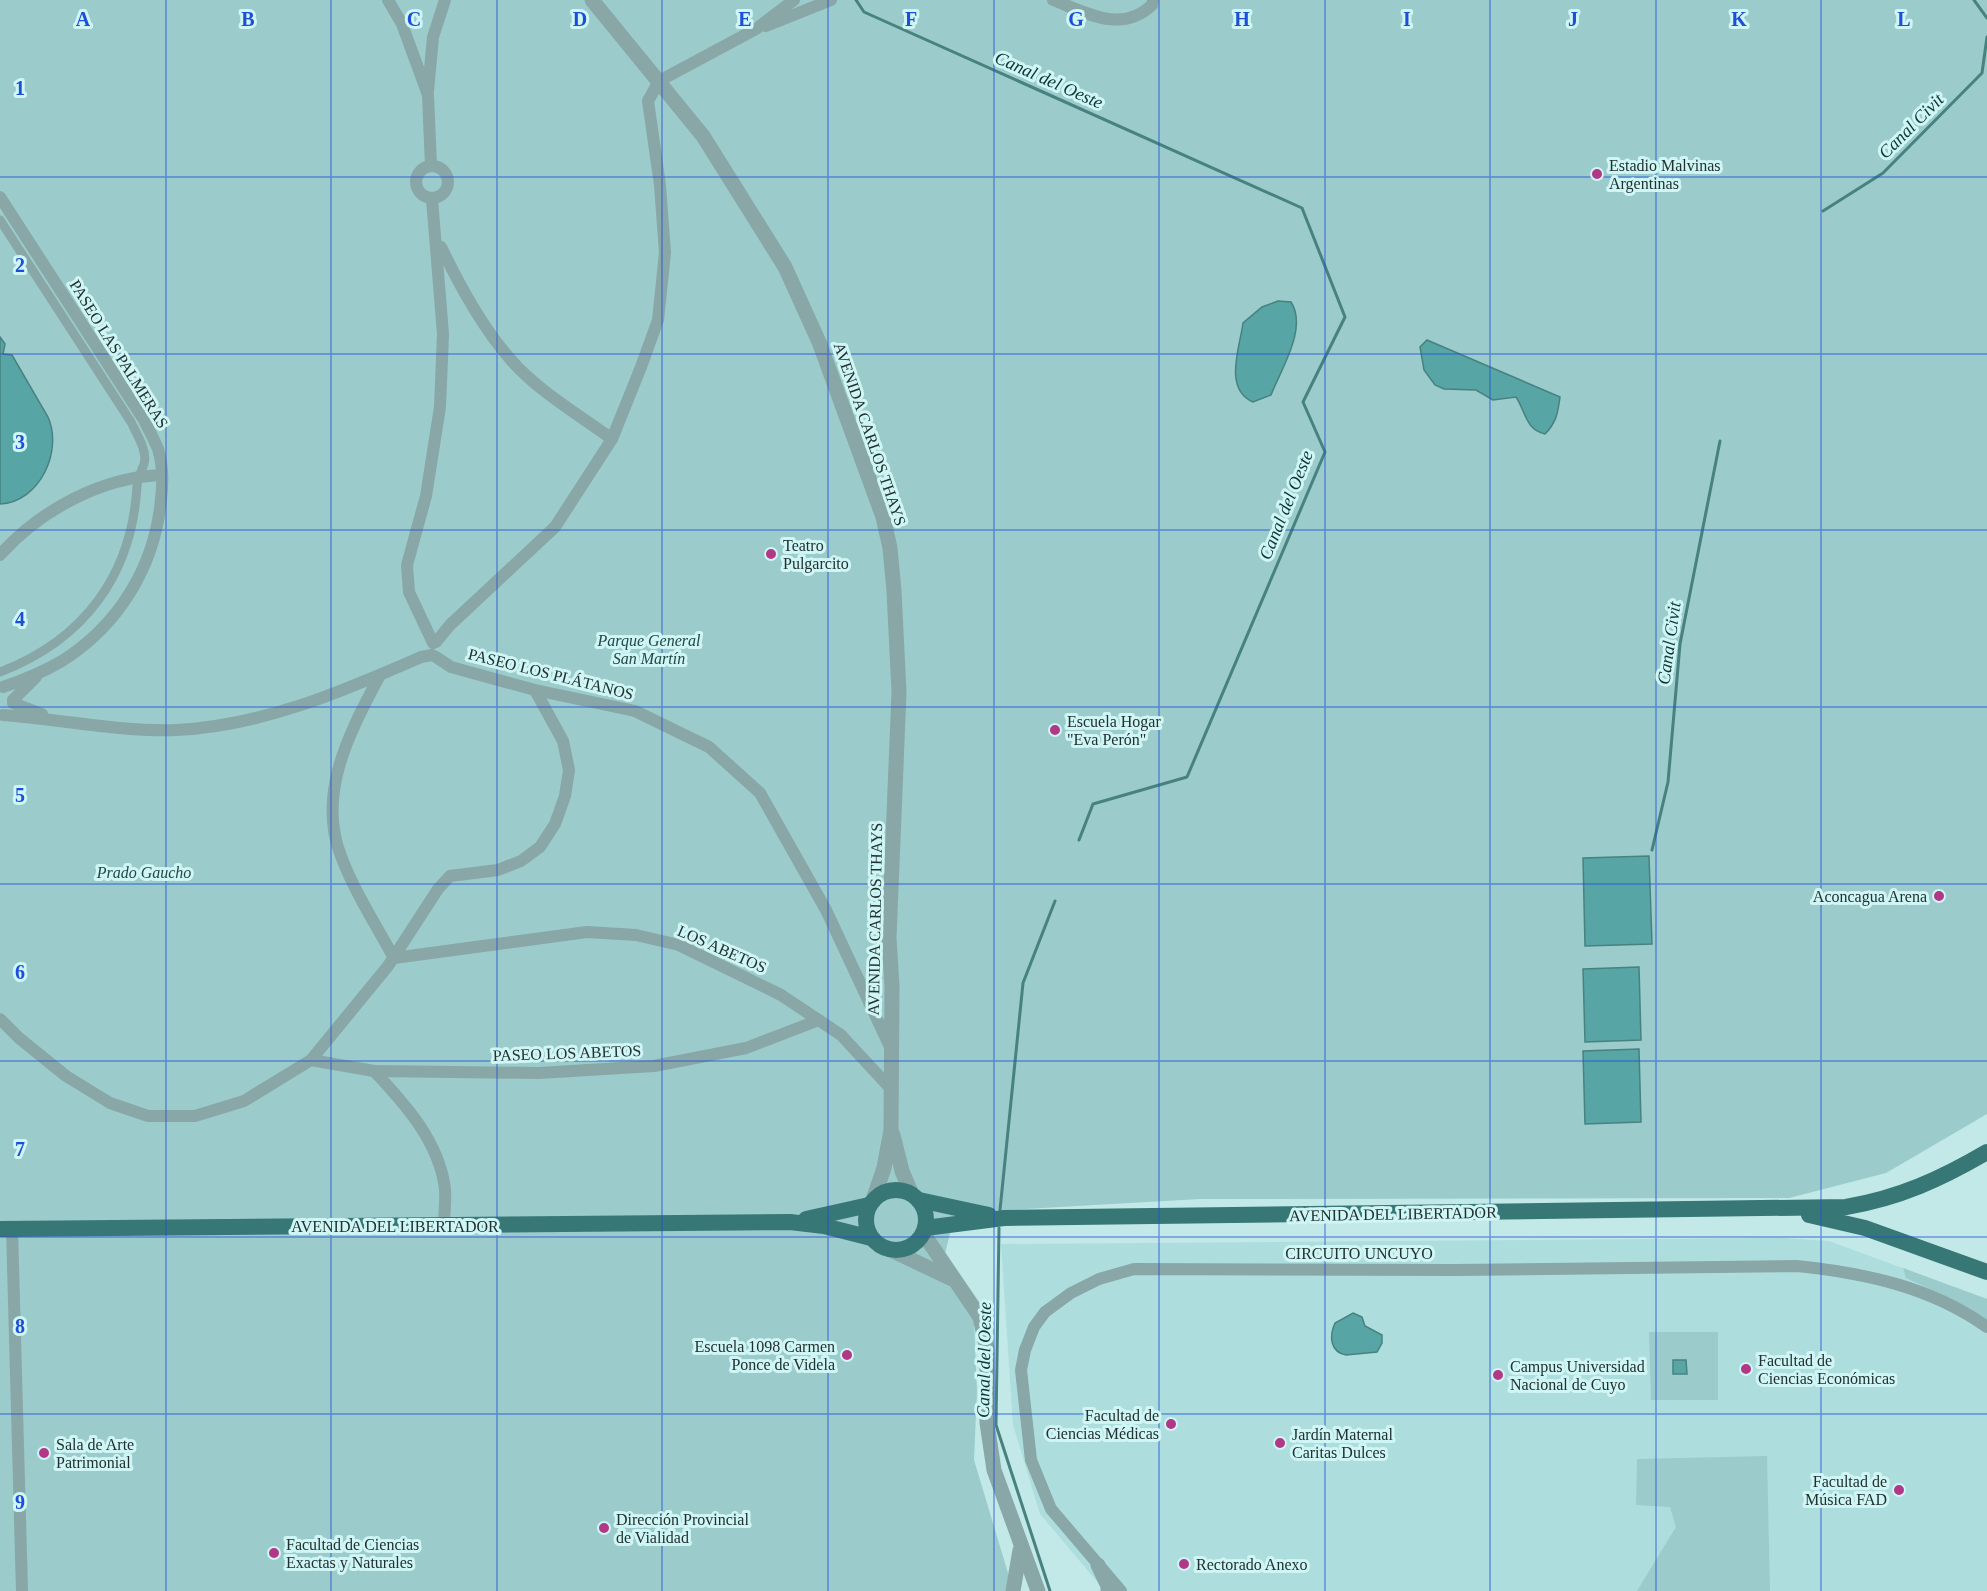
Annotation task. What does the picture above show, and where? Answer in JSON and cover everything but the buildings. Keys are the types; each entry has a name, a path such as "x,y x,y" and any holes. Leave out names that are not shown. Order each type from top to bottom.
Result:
{"main road":[{"name":"AVENIDA DEL LIBERTADOR","path":"924,1231 1005,1218 1782,1210 1846,1207 1903,1195 1944,1177 1987,1152"},
{"path":"891,1190 901,1190 916,1197 926,1218 924,1231 911,1246 891,1250 871,1238 866,1228 866,1216 871,1202 891,1190"},
{"name":"AVENIDA DEL LIBERTADOR","path":"916,1197 1005,1218"},
{"name":"AVENIDA DEL LIBERTADOR","path":"790,1222 871,1202"},
{"name":"AVENIDA DEL LIBERTADOR","path":"1782,1210 1865,1228 1987,1272"},
{"name":"AVENIDA DEL LIBERTADOR","path":"6,1229 790,1222 824,1226 871,1238"}],"street":[{"path":"388,0 402,24 428,96"},
{"path":"431,166 428,96 434,37 445,0"},
{"name":"AVENIDA CARLOS THAYS","path":"592,0 703,136 785,267 819,342 883,517 890,548 894,591 899,692 889,938 892,986 891,1130 884,1168 871,1202"},
{"path":"2,715 58,719 128,729 175,730 248,722 289,710 380,675 434,650 448,627 555,526 612,439 658,320 665,253 660,185 648,101 659,81 756,29 794,0"},
{"path":"756,29 797,16 831,0"},
{"path":"1053,0 1115,21 1132,20 1143,14 1152,5 1153,0"},
{"path":"431,166 441,170 447,179 446,190 432,199"},
{"path":"431,166 418,174 415,183 419,193 432,199"},
{"name":"PASEO LAS PALMERAS","path":"0,197 144,420 158,450 162,475 159,520 146,563 136,586 96,634 64,660 38,674"},
{"path":"432,199 438,240 443,334 440,407 426,496 406,565 409,592 434,650"},
{"path":"0,220 131,422 141,443 145,462 138,476 135,512 125,556 111,581 82,620 31,660 0,672"},
{"path":"438,240 458,282 511,360 537,384 612,439"},
{"path":"0,555 38,521 74,499 113,483 138,476 162,475"},
{"name":"PASEO LOS PLÁTANOS","path":"434,650 451,667 535,690 634,711 709,747 760,793 826,910 892,1051"},
{"path":"38,674 2,687 13,701 58,719"},
{"path":"2,715 9,712 13,701 38,674"},
{"path":"380,675 342,753 331,809 341,856 394,958"},
{"path":"0,1019 19,1038 66,1076 110,1103 148,1116 195,1116 244,1101 311,1060 394,958 438,889 450,876 498,870 521,861 540,846 555,824 566,796 569,770 563,741 535,690"},
{"name":"LOS ABETOS","path":"394,958 586,932 636,934 679,945 781,995 819,1020 841,1035 892,1090"},
{"name":"PASEO LOS ABETOS","path":"311,1060 374,1071 539,1073 654,1066 746,1048 819,1020"},
{"path":"374,1071 404,1103 431,1146 445,1189 444,1226"},
{"name":"AVENIDA CARLOS THAYS","path":"891,1130 902,1171 916,1197"},
{"path":"6,1229 22,1591"},
{"path":"924,1231 952,1279 971,1301 984,1334 990,1451 994,1470 1020,1547 1038,1591"},
{"path":"891,1250 952,1279"},
{"name":"CIRCUITO UNCUYO","path":"1121,1591 1057,1518 1042,1490 1031,1460 1022,1370 1025,1350 1034,1327 1045,1312 1071,1293 1099,1279 1134,1269 1456,1270 1797,1266 1846,1271 1896,1283 1955,1306 1987,1327"},
{"path":"1013,1591 1020,1547"},
{"path":"1098,1565 1108,1591"}],"shaded area":[{"path":"1278,301 1291,302 1295,312 1295,336 1271,395 1253,402 1238,388 1236,378 1237,355 1243,323 1262,307"},
{"path":"0,337 5,344 3,354 12,355 48,417 52,430 52,445 50,459 37,485 14,501 0,504"},
{"path":"1427,340 1560,397 1552,426 1545,434 1533,428 1516,397 1493,400 1476,390 1444,389 1435,385 1424,370 1420,347"},
{"path":"1649,856 1652,944 1585,946 1583,858"},
{"path":"1639,967 1641,1040 1585,1042 1583,969"},
{"path":"1639,1049 1641,1122 1585,1124 1583,1051"},
{"name":"Campus Universidad Nacional de Cuyo","path":"1784,1238 1829,1241 1987,1299 1987,1591 1105,1591 1040,1514 1013,1425 1001,1244"},
{"path":"1353,1313 1362,1317 1365,1326 1382,1335 1382,1343 1377,1352 1346,1355 1334,1347 1332,1333 1335,1323"},
{"path":"1673,1360 1686,1360 1687,1374 1673,1374"}],"green space":[{"name":"Parque General San Martín","path":"0,0 1987,0 1987,1114 1886,1173 1789,1198 1200,1199 990,1211 953,1221 944,1258 974,1320 977,1391 974,1460 1008,1573 1009,1591 0,1591"},
{"path":"1903,1268 1987,1299 1987,1321 1940,1294 1906,1278"},
{"path":"1649,1332 1718,1332 1718,1400 1651,1400"},
{"path":"1767,1456 1770,1591 1637,1591 1676,1527 1670,1507 1636,1505 1637,1459"}],"waterway":[{"name":"Canal del Oeste","path":"856,0 864,12 1302,208 1345,317 1303,402 1325,452 1187,777 1093,804 1079,840"},
{"name":"Canal Civit","path":"1974,0 1987,18"},
{"name":"Canal Civit","path":"1823,211 1883,173 1982,73 1987,37"},
{"name":"Canal Civit","path":"1652,850 1668,782 1680,644 1720,441"},
{"name":"Canal del Oeste","path":"1000,1210 1023,983 1055,901"},
{"name":"Canal del Oeste","path":"999,1228 996,1425 1050,1591"}],"place":[{"name":"Estadio Malvinas Argentinas","path":"1597,174"},
{"name":"Teatro Pulgarcito","path":"771,554"},
{"name":"Escuela Hogar \"Eva Perón\"","path":"1055,730"},
{"name":"Aconcagua Arena","path":"1939,896"},
{"name":"Escuela 1098 Carmen Ponce de Videla","path":"847,1355"},
{"name":"Facultad de Ciencias Económicas","path":"1746,1369"},
{"name":"Campus Universidad Nacional de Cuyo","path":"1498,1375"},
{"name":"Facultad de Ciencias Médicas","path":"1171,1424"},
{"name":"Jardín Maternal Caritas Dulces","path":"1280,1443"},
{"name":"Sala de Arte Patrimonial","path":"44,1453"},
{"name":"Facultad de Música FAD","path":"1899,1490"},
{"name":"Dirección Provincial de Vialidad","path":"604,1528"},
{"name":"Facultad de Ciencias Exactas y Naturales","path":"274,1553"},
{"name":"Rectorado Anexo","path":"1184,1564"}],"park label":[{"name":"Prado Gaucho","path":"144,872"}]}
